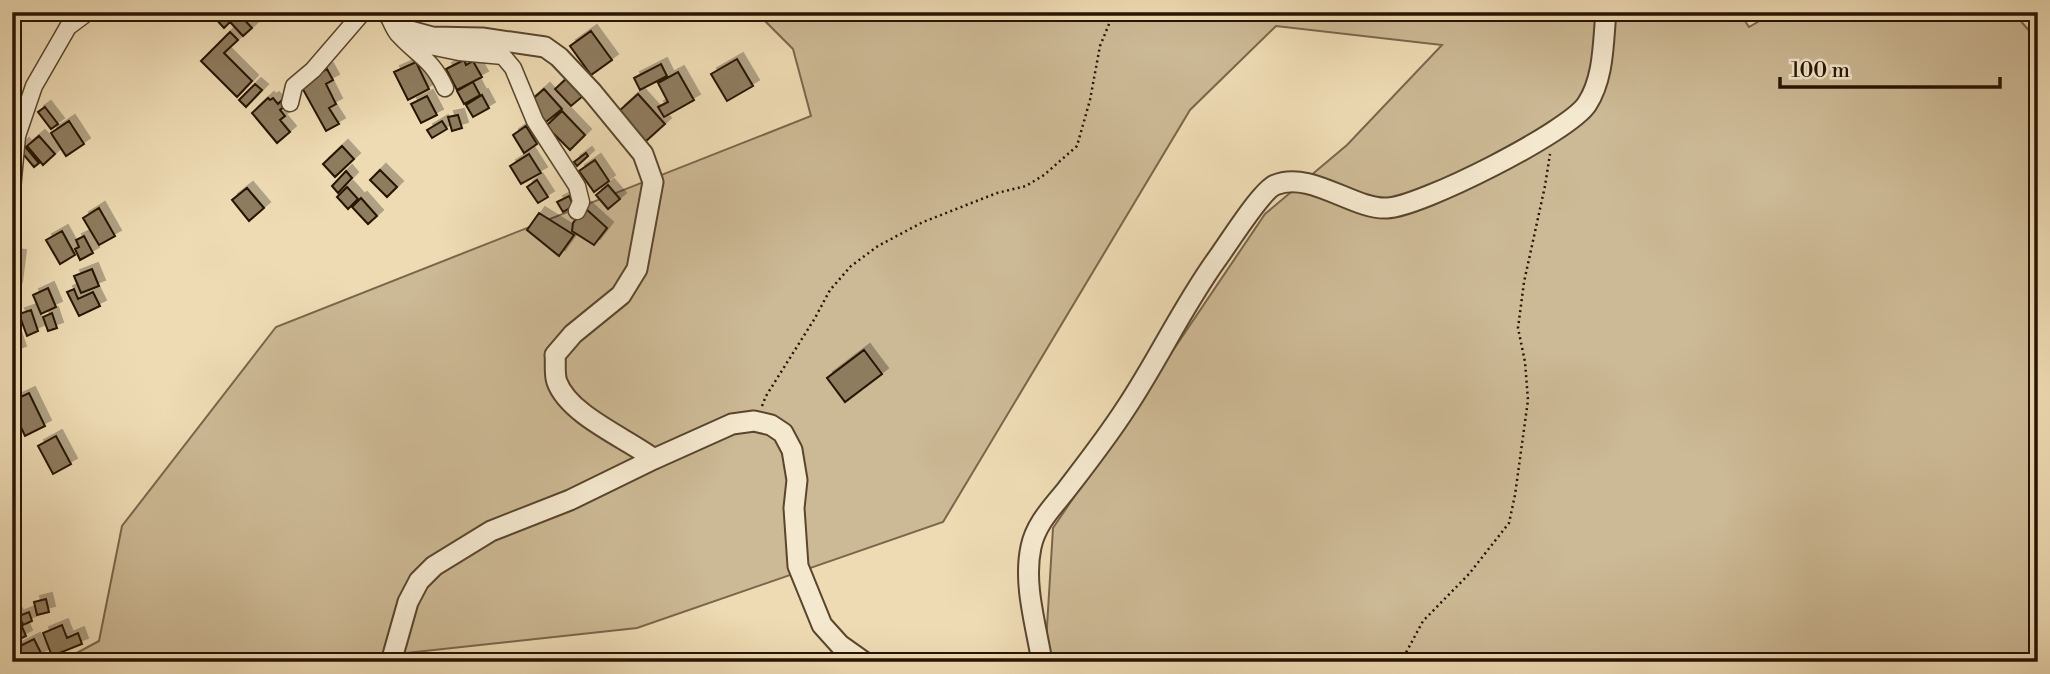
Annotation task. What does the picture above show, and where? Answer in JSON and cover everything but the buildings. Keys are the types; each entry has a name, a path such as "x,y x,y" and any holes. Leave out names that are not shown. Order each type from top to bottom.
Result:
{"street":[{"path":"12,189 17,136 33,86 68,27 88,12"},
{"path":"290,103 294,86 307,76 363,12"},
{"path":"1042,662 1028,578 1031,546 1042,519 1126,409 1211,268 1266,192 1281,184 1300,183 1335,191 1371,207 1388,208 1405,205 1502,161 1550,133 1585,107 1600,73 1606,12"},
{"path":"386,13 412,32 420,44 459,52 503,56 513,68 535,121 578,186 581,202 577,211"},
{"path":"386,13 398,34 422,54 438,73 445,88"},
{"path":"412,32 432,37 482,38 545,47 559,57 592,92 643,154 653,182 637,269 621,295 573,334 555,355 556,381 569,400 589,417 654,459"},
{"path":"391,662 408,602 419,581 434,566 491,531 570,500 732,424 754,421 771,425 783,433 792,450 797,480 794,508 798,566 822,625 840,645 864,662"}],"path":[{"path":"754,421 766,396 830,290 851,266 878,246 923,222 997,193 1026,186 1044,175 1077,146 1090,100 1100,46 1114,12"},
{"path":"1401,662 1423,621 1469,573 1509,523 1516,495 1528,400 1525,362 1518,328 1524,282 1550,162 1550,133"}],"shaded area":[{"path":"756,12 1739,12 1749,27 1775,12 2013,12 2038,41 2038,662 1038,662 1046,643 1053,528 1265,214 1347,145 1442,45 1276,26 1190,110 943,522 637,628 323,662 60,662 99,641 122,526 276,327 811,116 793,49"}]}
